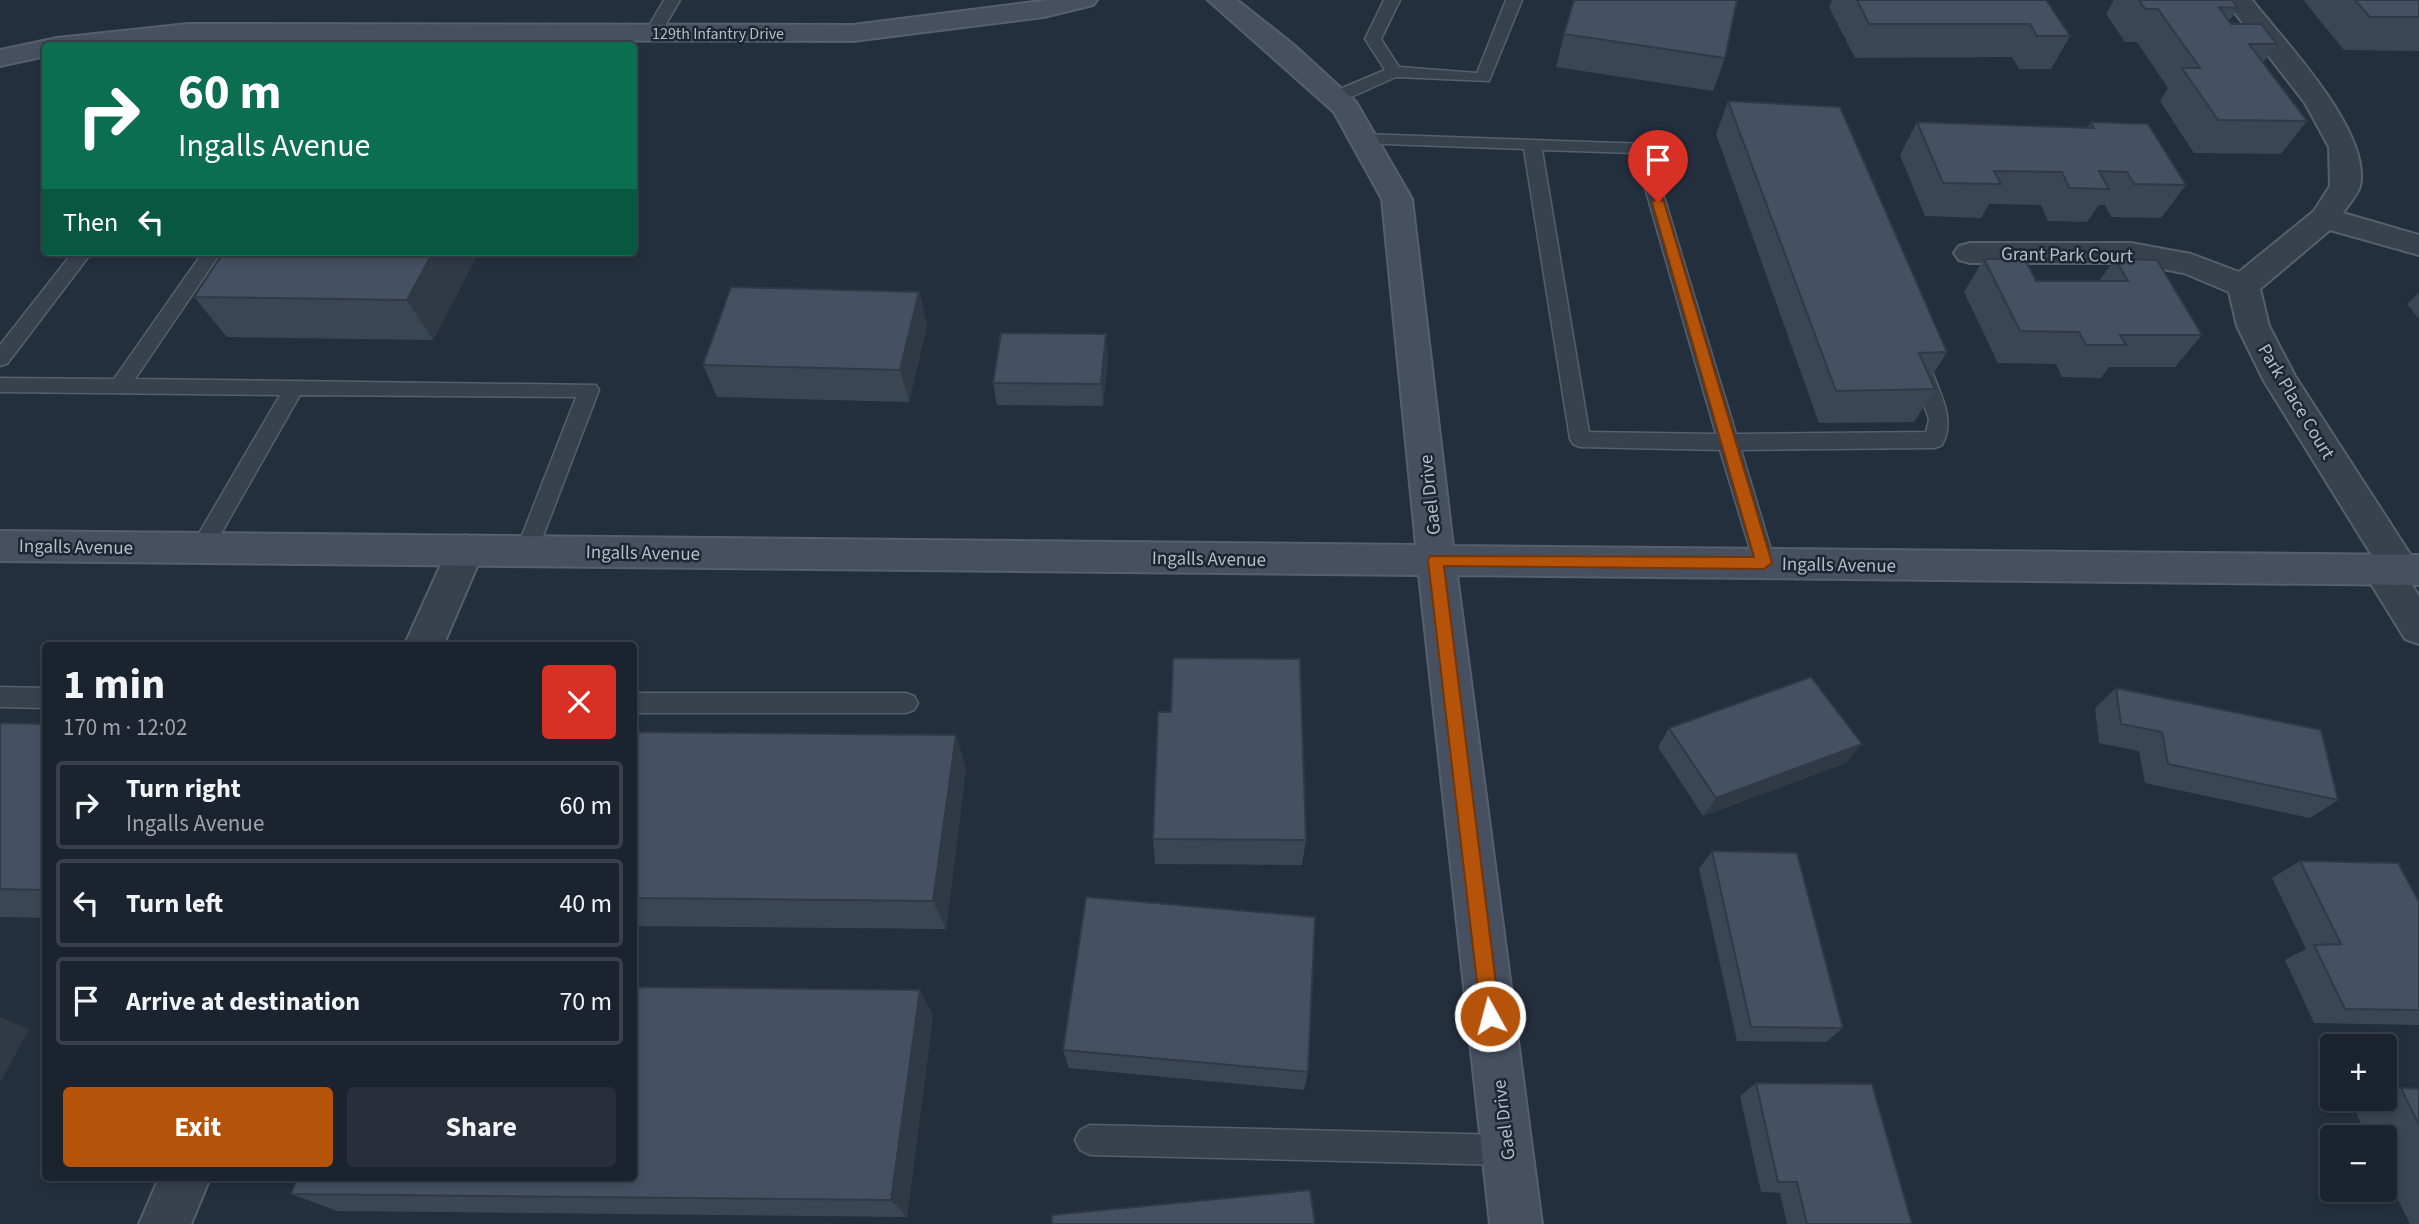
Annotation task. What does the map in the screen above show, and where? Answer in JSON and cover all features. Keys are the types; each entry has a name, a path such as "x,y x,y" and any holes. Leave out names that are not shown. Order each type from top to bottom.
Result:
{"street":[{"name":"129th Infantry Drive","path":"94,42 188,32 853,33 1044,9 1084,0"},
{"name":"Gael Drive","path":"1221,0 1346,108 1397,199 1436,560 1516,1224"},
{"path":"2238,0 2318,101 2343,147 2345,186 2325,218 2243,286"},
{"path":"0,58 42,49"},
{"path":"2325,218 2419,246"},
{"name":"Grant Park Court","path":"1970,253 2131,253 2191,264 2243,286"},
{"name":"Park Place Court","path":"2243,286 2253,326 2281,381 2400,569 2419,628"},
{"name":"Ingalls Avenue","path":"0,545 2400,569"},
{"path":"425,642 465,551"},
{"path":"165,1224 184,1181"}],"lane":[{"path":"653,33 672,0"},
{"path":"1392,0 1373,39 1394,72"},
{"path":"1334,98 1394,72 1483,78 1514,0"},
{"path":"1363,139 1642,148 1764,563"},
{"path":"1532,144 1580,439 1729,442 1935,440 1939,419 1912,346"},
{"path":"0,359 80,256"},
{"path":"120,386 209,256"},
{"path":"0,384 589,390 527,551"},
{"path":"202,547 294,388"},
{"path":"0,697 42,698"},
{"path":"637,703 906,703"},
{"path":"1090,1140 1507,1150"}],"building":[{"path":"1574,0 1737,0 1725,58 1564,34"},
{"path":"1857,0 2046,0 2070,36 2037,36 2030,24 1869,24"},
{"path":"2139,0 2232,0 2238,8 2219,7 2231,24 2261,24 2277,44 2249,44 2307,121 2218,120 2182,68 2200,68 2158,9 2145,9"},
{"path":"2355,0 2419,0 2419,17 2370,17"},
{"path":"1728,101 1840,107 1947,352 1919,353 1935,389 1836,391"},
{"path":"1917,122 2094,128 2091,122 2148,124 2186,185 2134,184 2127,172 2099,171 2109,189 2069,188 2062,172 1994,171 2001,184 1943,183"},
{"path":"221,256 431,256 407,300 194,297"},
{"path":"1984,259 2025,259 2036,281 2128,281 2115,259 2157,260 2202,335 2120,335 2126,345 2086,345 2079,332 2020,331"},
{"path":"731,287 919,292 900,370 703,365"},
{"path":"1001,333 1106,334 1101,384 993,383"},
{"path":"1173,658 1300,659 1306,840 1153,839 1158,712 1171,712"},
{"path":"1811,677 1862,744 1716,798 1669,728"},
{"path":"2116,688 2321,730 2338,800 2168,764 2162,732 2121,724"},
{"path":"0,723 42,724 42,890 0,889"},
{"path":"637,732 956,735 933,901 637,898"},
{"path":"1712,851 1797,853 1843,1028 1751,1027"},
{"path":"2300,861 2398,863 2419,902 2419,1010 2345,1009 2314,945 2341,944"},
{"path":"1086,897 1315,917 1308,1072 1063,1050"},
{"path":"637,987 920,990 891,1200 291,1194 296,1181 637,1181"},
{"path":"1756,1083 1872,1084 1912,1224 1807,1224 1797,1182 1778,1182"},
{"path":"2401,1088 2419,1089 2419,1125"},
{"path":"1310,1190 1315,1224 1052,1224 1052,1215"}],"route":[{"path":"1490,1016 1436,560 1764,563 1658,202"}]}
